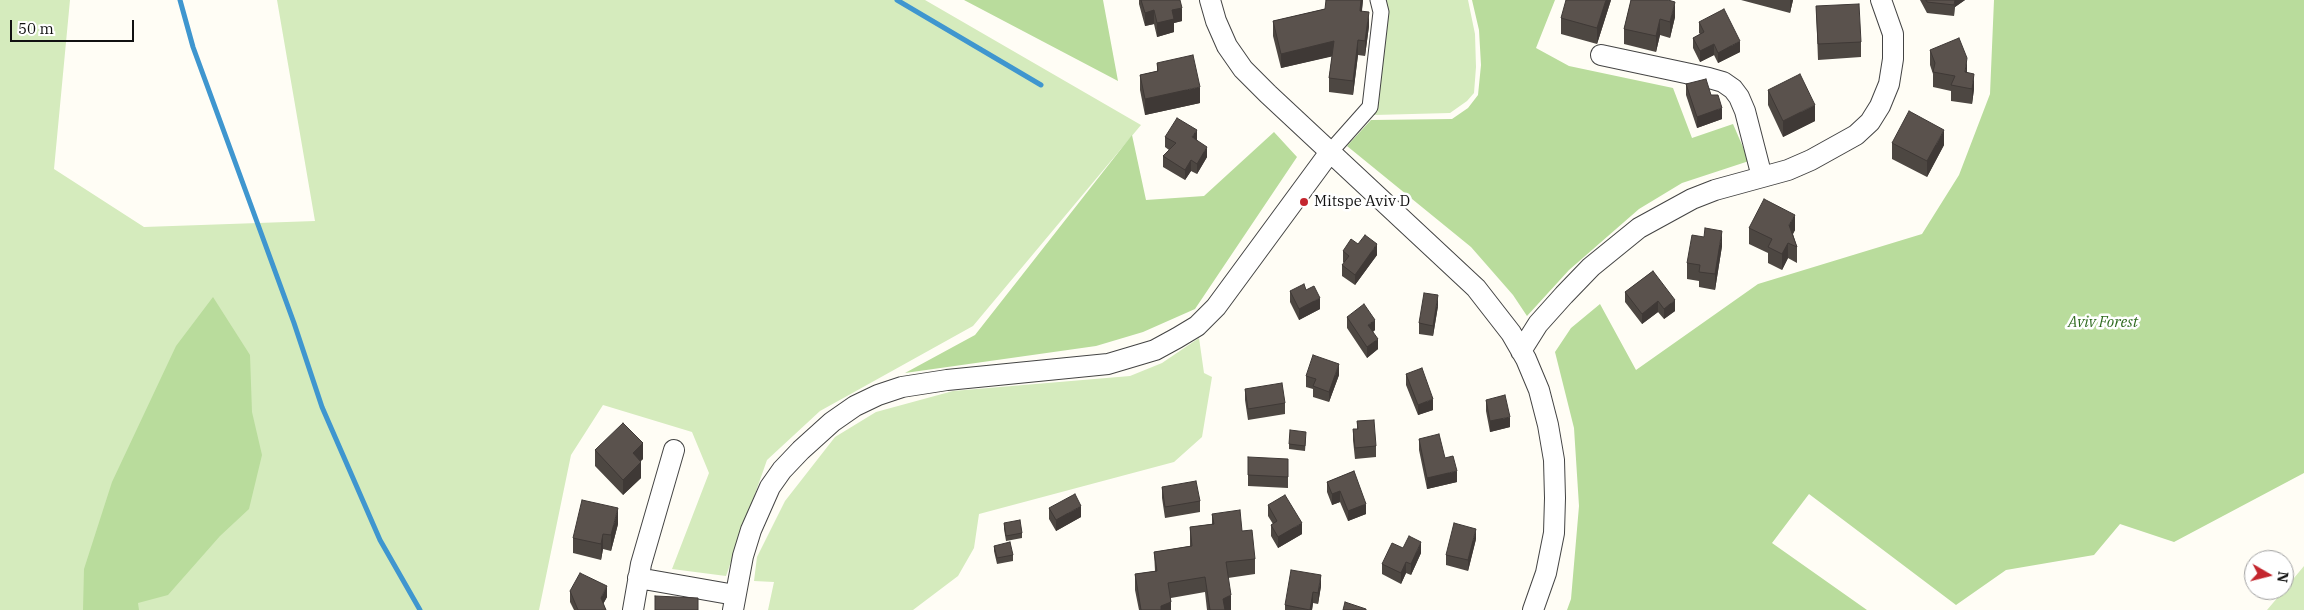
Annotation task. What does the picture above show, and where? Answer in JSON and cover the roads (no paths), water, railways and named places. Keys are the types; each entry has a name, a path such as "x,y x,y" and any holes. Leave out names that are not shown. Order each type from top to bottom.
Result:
{"street":[{"path":"1210,0 1216,21 1227,46 1243,69 1476,288 1495,310 1521,350 1539,390 1544,407 1554,476 1554,532 1546,573 1533,610"},
{"path":"638,578 734,602 751,530 770,486 801,450 832,422 855,406 878,395 902,387 947,380 1108,364 1147,353 1197,326 1216,307 1330,152 1370,106 1381,12 1378,0"},
{"path":"1521,350 1538,324 1564,296 1603,257 1639,228 1692,199 1788,170 1838,147 1856,135 1870,122 1880,106 1889,84 1893,59 1893,34 1881,0"},
{"path":"1601,55 1709,78 1722,82 1733,89 1745,111 1762,177"},
{"path":"633,610 638,578 674,450"}],"waterway":[{"path":"180,0 193,47 294,323 322,407 380,540 420,610"},
{"path":"897,0 1041,85"}],"place":[{"name":"Mitspe Aviv D","path":"1304,202"}],"park label":[{"name":"Aviv Forest","path":"2103,323"}]}
